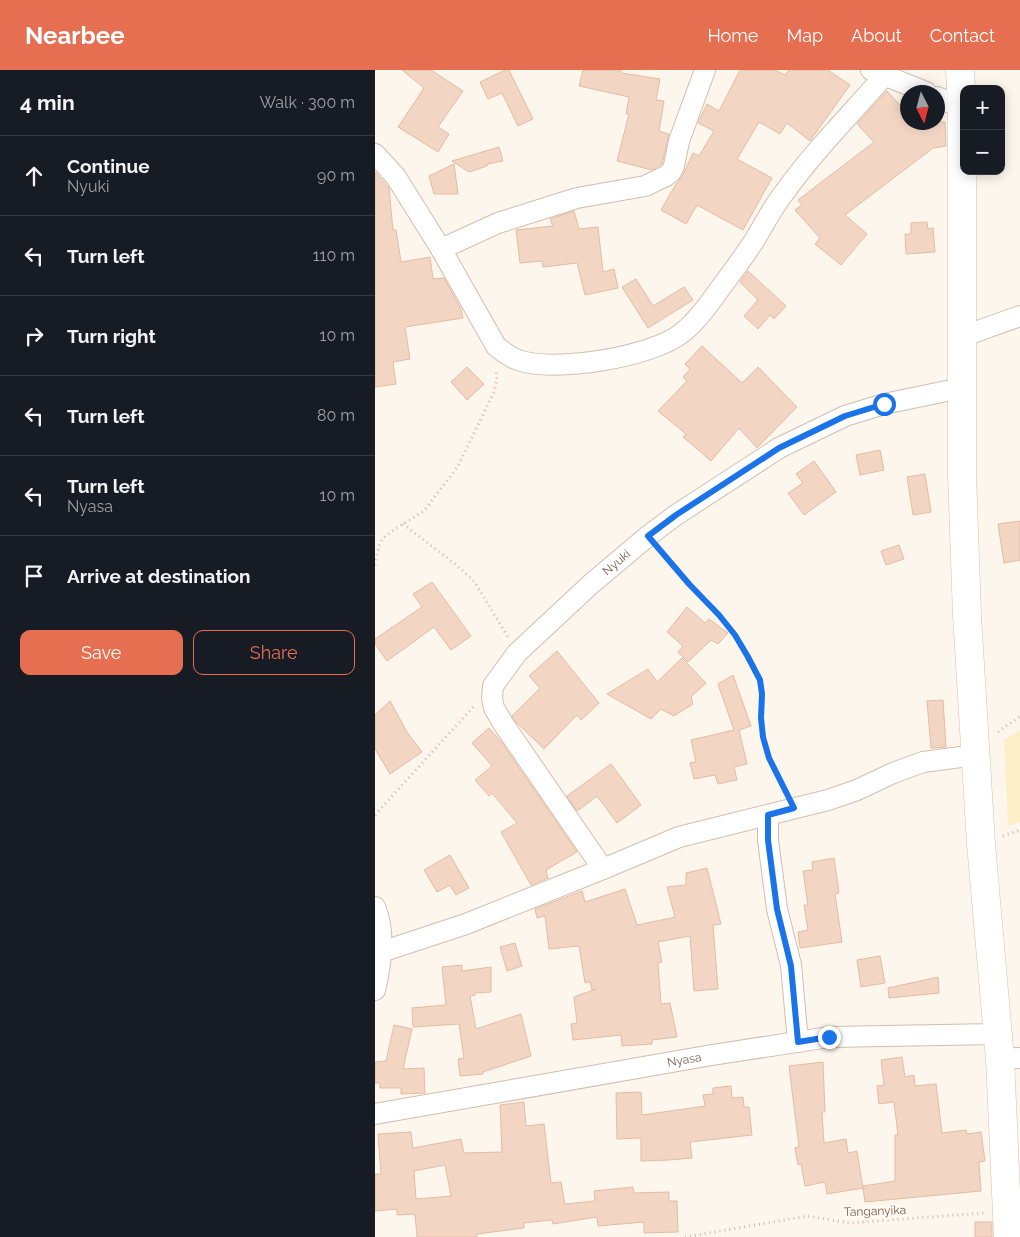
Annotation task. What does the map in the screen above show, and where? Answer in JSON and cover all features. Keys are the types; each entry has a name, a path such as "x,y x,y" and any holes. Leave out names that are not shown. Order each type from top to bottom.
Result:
{"street":[{"path":"441,249 498,224 551,206 577,198 645,186 667,176 674,166 679,141 705,70"},
{"path":"960,70 961,85"},
{"path":"375,154 396,177 441,249 490,337 505,353 518,360 548,365 586,362 621,356 665,344 682,334 706,308 754,242 782,195 878,73 908,85"},
{"path":"945,101 960,107"},
{"path":"962,130 961,474 981,844 1006,1051 1007,1224"},
{"path":"961,337 1020,316"},
{"name":"Nyuki","path":"493,686 517,653 591,584 648,536 676,515 779,448 845,416 884,404 961,388"},
{"path":"493,686 492,698 494,708 504,725 603,869"},
{"path":"381,952 466,924 679,836 828,800 923,762 976,755"},
{"path":"768,815 768,840 777,909 791,966 798,1042"},
{"path":"375,907 379,915 381,952 375,990"},
{"name":"Nyasa","path":"375,1114 692,1058 839,1037 1006,1051"}],"path":[{"path":"375,565 379,546 383,538 423,512 458,466 494,392 497,380 496,360 490,337"},
{"path":"403,524 455,564 474,582 517,653"},
{"path":"648,536 689,584 719,615 735,635 748,657 760,680 763,737 769,758 794,808"},
{"path":"375,815 493,686"},
{"name":"Tanganyika","path":"685,1237 807,1216 849,1223 1007,1224"}],"sand":[{"path":"1020,730 1020,822 1008,826 1004,739"}],"building":[{"path":"402,70 431,70 463,91 438,127 449,134 438,152 398,127 424,88"},
{"path":"505,70 509,70 533,119 518,126 502,93 488,99 480,82"},
{"path":"583,70 621,70 621,73 660,79 656,100 664,101 659,131 669,134 662,164 652,170 617,161 629,114 626,114 629,97 579,86"},
{"path":"740,70 775,70 785,75 789,70 828,70 850,85 810,141 787,123 780,134 759,122 737,159 772,178 743,230 697,205 686,224 661,210 682,177 693,153 699,156 714,131 698,123 707,104 719,111"},
{"path":"887,91 900,105 900,130 945,130 945,122 946,146 933,148 845,215 867,234 841,265 815,244 820,238 795,210 802,205 798,200 874,142 857,124"},
{"path":"499,147 503,161 487,164 487,166 469,172 452,161"},
{"path":"454,164 458,194 434,194 429,176"},
{"path":"375,172 389,188 393,230 396,230 401,262 430,257 433,279 444,278 461,309 463,318 405,327 410,359 393,362 396,384 375,387"},
{"path":"574,211 579,229 598,227 603,272 614,269 618,288 585,295 577,263 543,267 542,261 520,263 516,230 553,226 550,219"},
{"path":"927,222 928,229 933,228 935,252 906,254 905,234 911,234 911,223"},
{"path":"748,271 786,306 774,319 770,315 758,329 744,316 758,300 740,282"},
{"path":"636,279 653,306 684,287 693,300 648,328 622,287"},
{"path":"702,346 742,383 758,367 797,407 757,448 739,428 711,461 683,437 686,434 658,411 687,381 683,377 690,369 685,364"},
{"path":"467,367 484,384 467,400 451,382"},
{"path":"880,450 884,470 860,475 856,455"},
{"path":"814,461 836,492 804,515 788,493 803,483 796,474"},
{"path":"925,474 931,512 913,515 907,477"},
{"path":"1020,521 1020,560 1004,563 998,524"},
{"path":"899,545 904,559 886,565 881,551"},
{"path":"432,582 471,636 451,650 434,627 387,661 375,644 375,639 422,607 413,594"},
{"path":"687,607 705,623 709,619 728,633 718,644 711,640 688,662 678,652 683,646 667,632"},
{"path":"557,651 599,703 581,720 577,715 544,749 512,716 540,688 529,676"},
{"path":"682,658 706,683 691,697 693,704 674,716 661,709 651,719 607,694 648,669 657,682"},
{"path":"733,675 751,726 739,730 747,764 734,767 737,780 718,784 715,775 694,779 690,763 696,762 691,740 734,730 718,684"},
{"path":"943,700 946,747 931,748 927,701"},
{"path":"390,701 407,732 422,752 390,774 375,749 375,715"},
{"path":"489,728 502,743 577,852 546,870 548,878 531,885 501,832 517,823 492,793 489,796 475,780 492,766 472,743"},
{"path":"611,764 641,805 617,823 597,796 577,811 567,796"},
{"path":"450,855 469,888 456,895 450,885 437,892 424,870"},
{"path":"834,858 839,893 835,894 842,942 800,948 798,932 808,930 804,905 808,905 803,871 813,870 812,862"},
{"path":"707,868 721,924 713,925 718,989 694,991 690,936 658,942 662,962 658,963 661,1004 670,1003 677,1037 652,1040 652,1044 622,1046 621,1035 573,1040 571,1024 577,1023 574,997 596,989 592,990 590,982 585,983 579,946 549,949 545,916 537,918 535,909 582,891 585,902 625,889 637,925 671,918 675,917 667,887 686,885 686,873"},
{"path":"515,943 522,966 507,971 500,947"},
{"path":"880,956 885,983 861,987 857,960"},
{"path":"462,965 462,971 491,967 491,992 475,993 475,995 470,996 476,1029 521,1014 531,1056 483,1072 483,1074 460,1076 458,1059 464,1058 459,1024 413,1027 412,1008 446,1005 442,967"},
{"path":"938,977 939,993 889,998 888,988"},
{"path":"394,1025 412,1029 403,1069 424,1068 425,1093 401,1094 401,1088 380,1088 380,1083 375,1083 375,1062 386,1061"},
{"path":"902,1057 905,1077 914,1075 915,1086 936,1084 942,1133 966,1130 967,1134 981,1132 985,1161 979,1162 981,1191 865,1202 863,1186 895,1181 895,1135 898,1135 894,1102 879,1104 877,1086 884,1085 881,1060"},
{"path":"823,1062 825,1112 822,1112 824,1143 846,1139 848,1153 857,1151 863,1188 827,1194 825,1182 805,1186 801,1164 798,1165 795,1148 799,1147 789,1066"},
{"path":"731,1086 732,1098 743,1097 744,1107 749,1107 752,1135 690,1142 692,1158 641,1161 641,1138 617,1139 616,1093 641,1092 642,1115 705,1106 703,1095 713,1094 713,1088"},
{"path":"524,1102 526,1126 544,1124 551,1183 561,1182 565,1204 595,1201 594,1191 633,1187 634,1193 669,1192 669,1201 677,1201 678,1232 644,1233 644,1222 598,1226 597,1217 553,1224 552,1220 524,1223 524,1228 477,1234 477,1237 417,1237 415,1214 397,1215 397,1209 375,1211 375,1174 381,1174 378,1134 411,1132 413,1148 461,1139 464,1153 502,1152 500,1105","holes":["445,1165 451,1196 416,1199 414,1171"]},
{"path":"975,1222 992,1222 992,1237 975,1237"}],"route":[{"path":"829,1037 798,1042 791,966 777,909 768,840 768,815 794,808 769,758 763,737 760,680 735,635 648,536 676,515 779,448 845,416 884,404"}]}
